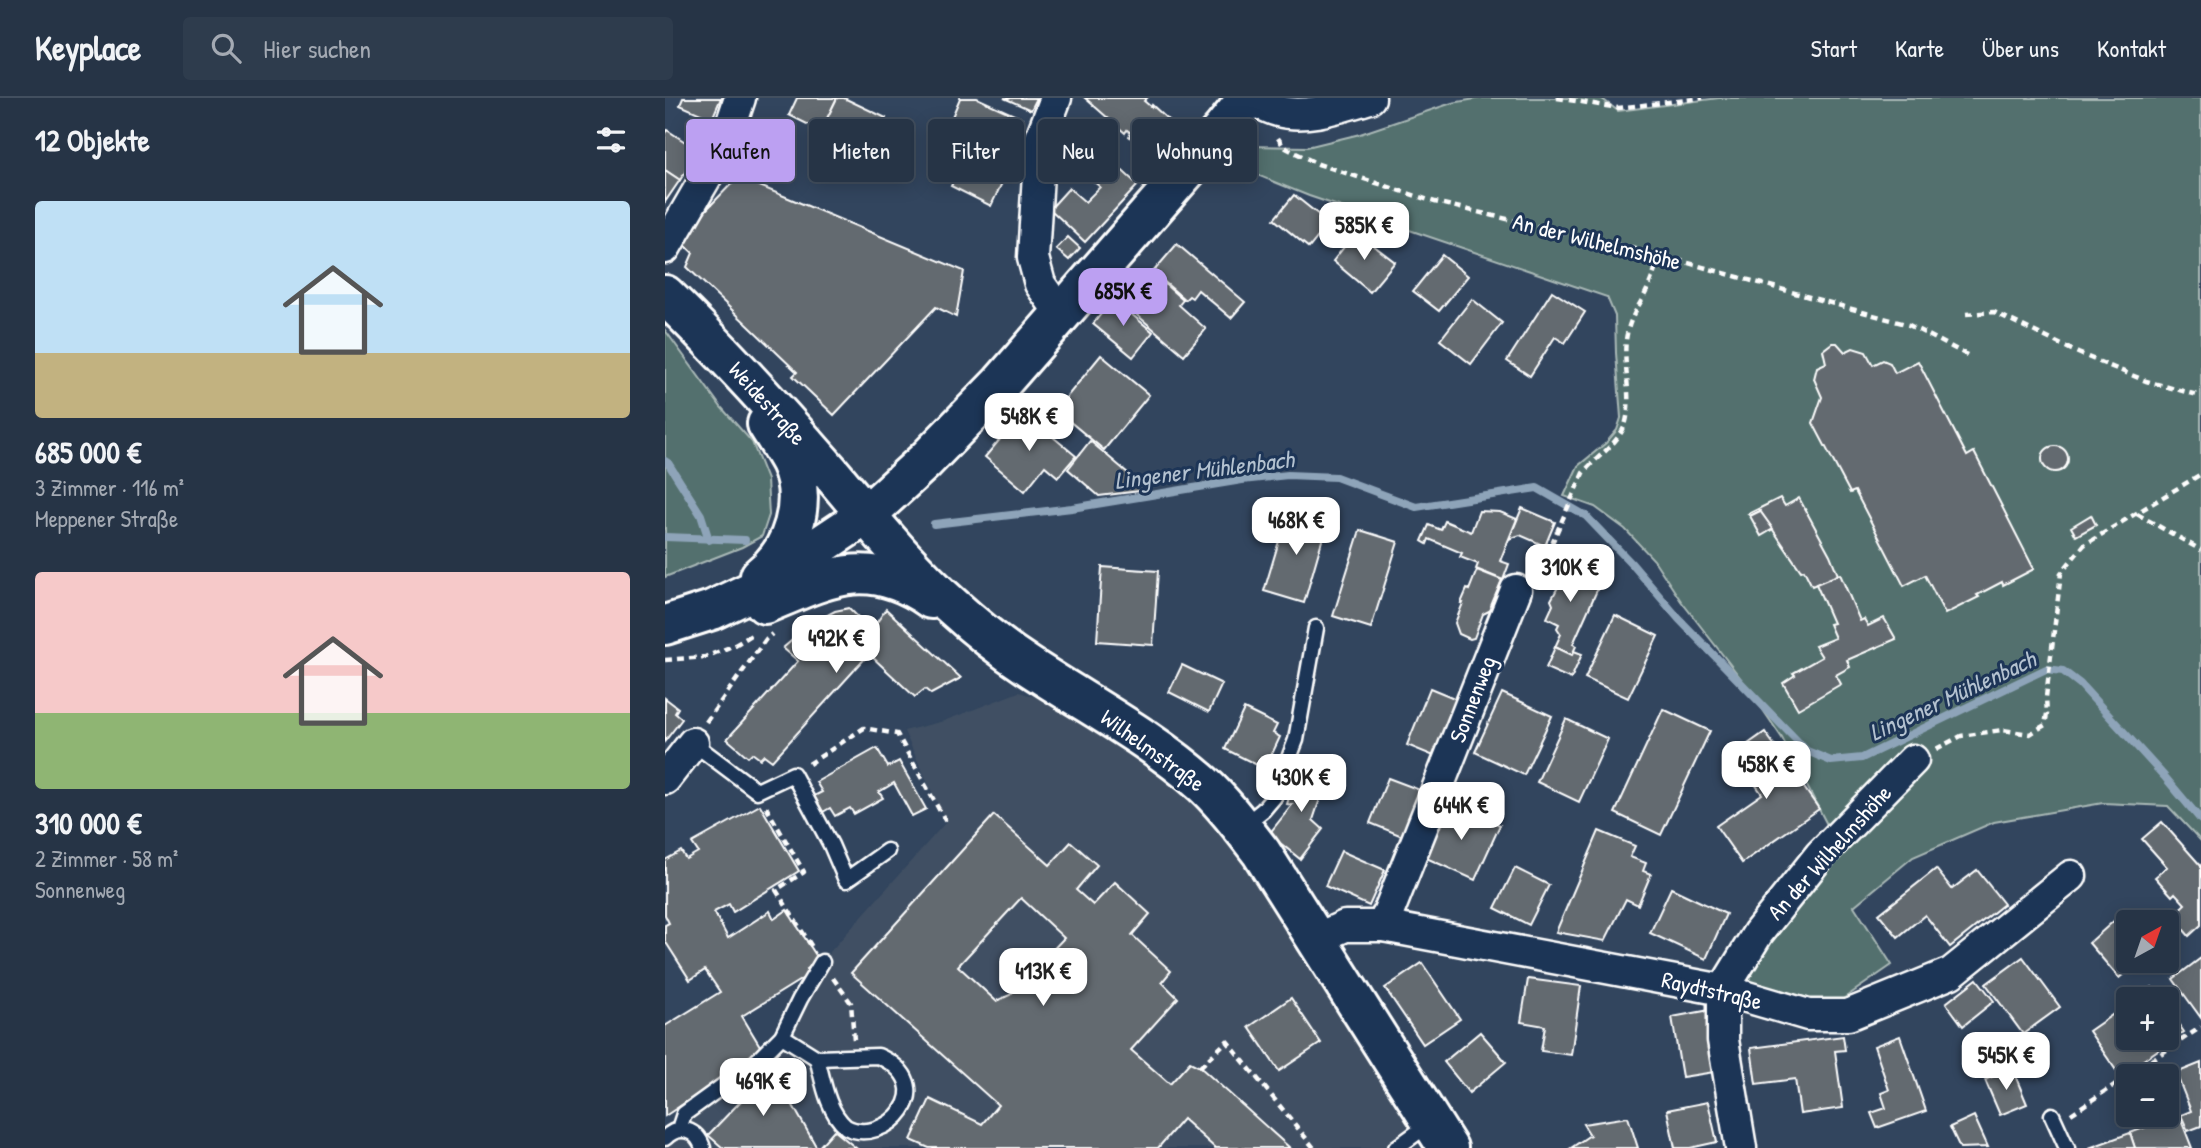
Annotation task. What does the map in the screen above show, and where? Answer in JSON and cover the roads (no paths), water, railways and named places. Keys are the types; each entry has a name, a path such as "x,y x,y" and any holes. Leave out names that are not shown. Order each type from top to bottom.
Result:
{"street":[{"path":"665,248 724,146 740,98"},
{"path":"1056,98 1040,140 1033,258 1040,284 1061,314"},
{"path":"668,624 712,610 752,591 866,515 925,461 1001,383 1248,98 1276,111 1291,114 1327,110 1370,98"},
{"name":"Weidestraße","path":"665,295 707,336 866,515"},
{"path":"707,336 767,424 790,463 797,486 795,522 785,549 772,566 712,610"},
{"name":"Wilhelmstraße","path":"866,515 914,570 997,643 1025,664 1124,725 1204,785 1261,852 1439,1136"},
{"path":"668,624 737,613 761,606 818,581 840,575 863,574 895,580 920,592 997,643"},
{"name":"Sonnenweg","path":"1383,926 1516,590"},
{"path":"665,779 692,743"},
{"name":"An der Wilhelmshöhe","path":"1723,990 1758,933 1820,855 1913,760"},
{"name":"Raydtstraße","path":"1316,939 1345,926 1383,926 1723,990 1808,1015 1848,1015 1951,973 2071,876"},
{"path":"1723,990 1723,1040 1741,1148"}],"lane":[{"path":"1242,827 1274,797 1297,740 1316,628"},
{"path":"692,743 757,791 793,774 831,845 846,880 887,851"},
{"path":"679,1129 684,1114 756,1062 782,1036 822,962"},
{"path":"782,1036 817,1058 877,1056 891,1062 902,1072 909,1094 903,1112 893,1126 876,1134 860,1134 846,1127 831,1107 817,1058"},
{"path":"2054,1120 2067,1148"},
{"path":"665,1138 673,1131 686,1129 697,1136 703,1148"},
{"path":"1396,1148 1439,1136"}],"waterway":[{"path":"665,461 701,515 709,540"},
{"name":"Lingener Mühlenbach","path":"934,524 1072,508 1288,475 1336,477 1416,507 1537,488 1586,516 1679,619 1807,751 1831,761 1862,758 2046,669 2063,671 2080,684 2201,820"},
{"name":"Lingener Mühlenbach","path":"665,537 745,540"}]}
